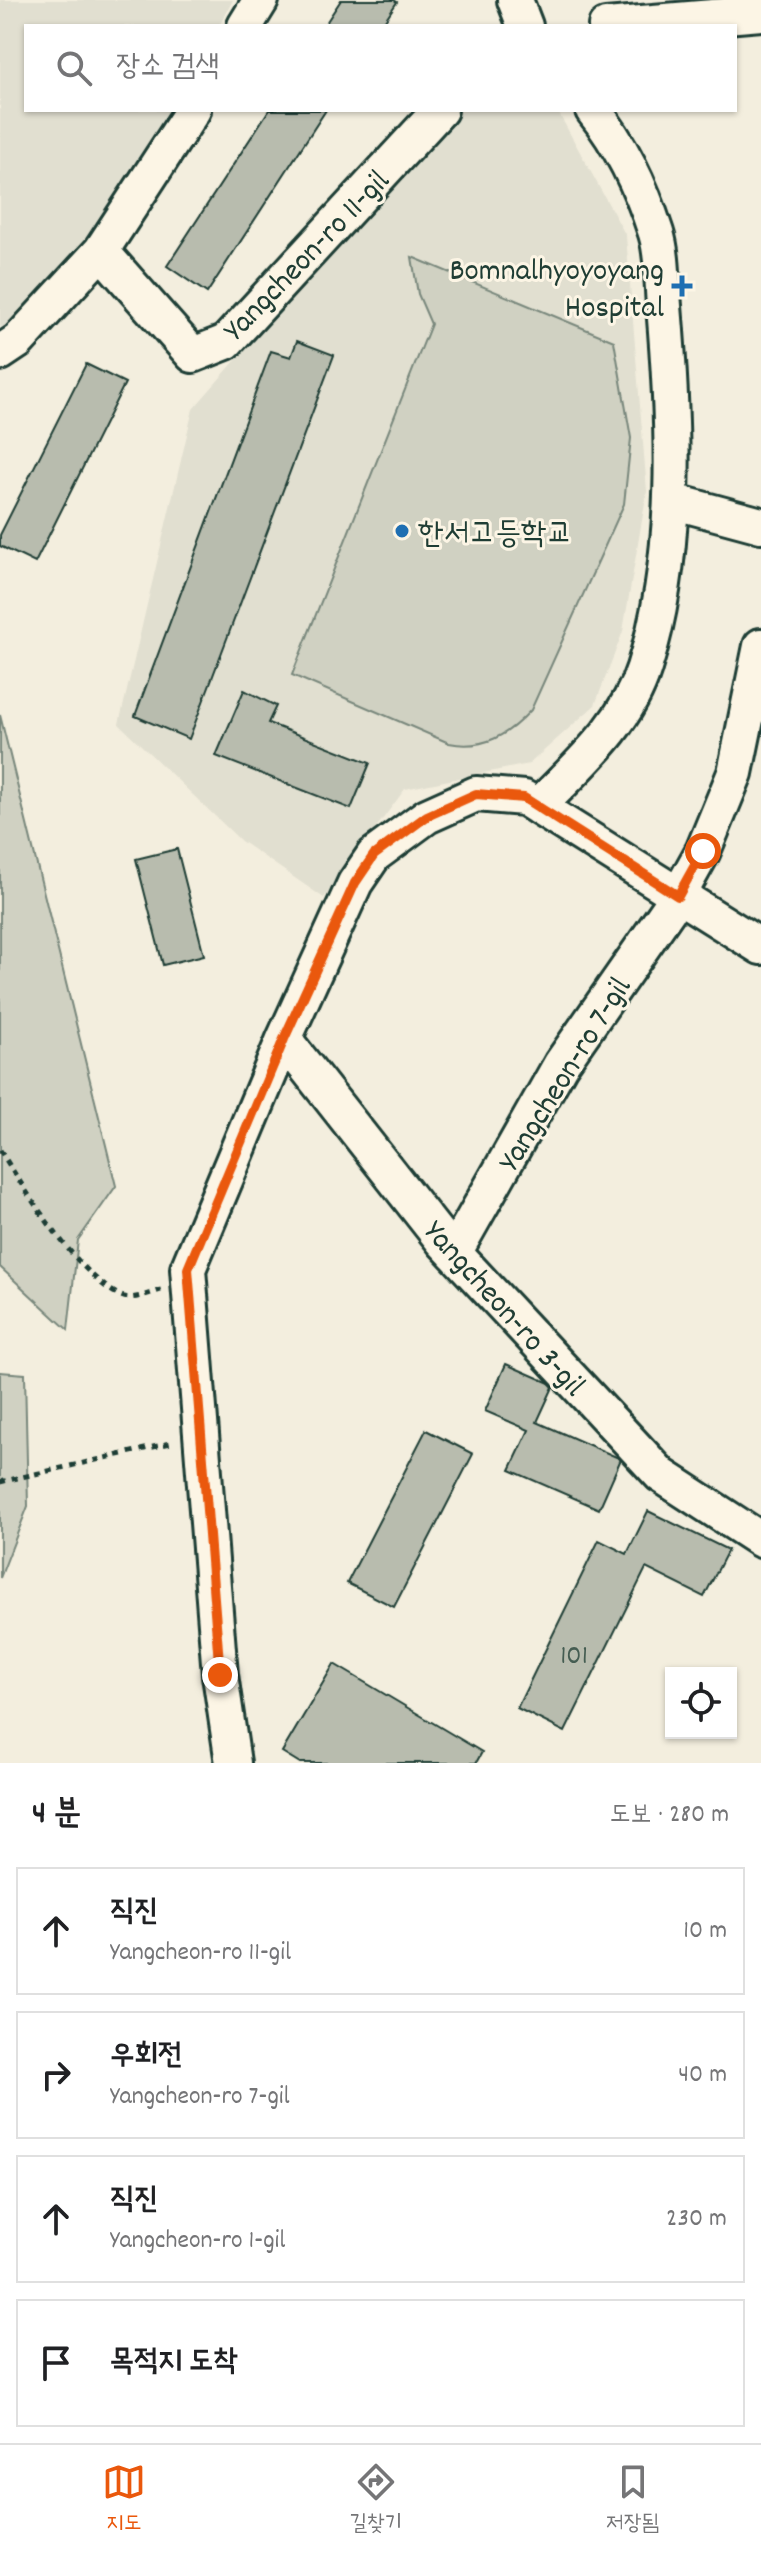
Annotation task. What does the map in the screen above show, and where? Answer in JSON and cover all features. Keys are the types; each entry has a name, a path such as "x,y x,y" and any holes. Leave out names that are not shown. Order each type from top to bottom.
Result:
{"street":[{"path":"246,24 261,0"},
{"path":"515,0 524,24"},
{"path":"630,24 761,13"},
{"path":"0,353 18,341 101,251 192,112"},
{"name":"Yangcheon-ro 11-gil","path":"101,251 193,355 226,342 438,112"},
{"path":"538,807 615,727 643,670 660,593 672,501 667,346 657,236 618,141 595,112"},
{"path":"672,501 761,525"},
{"path":"678,896 703,851 735,773 761,646"},
{"path":"233,1763 220,1675 188,1269 284,1039 355,883 374,855 427,816 476,794 524,798 761,947"},
{"name":"Yangcheon-ro 7-gil","path":"454,1253 561,1064 678,896"},
{"name":"Yangcheon-ro 3-gil","path":"284,1039 454,1253 661,1475 761,1540"}],"path":[{"path":"0,1150 30,1199 102,1286 128,1299 189,1283"},
{"path":"0,1482 201,1436"}],"shaded area":[{"path":"0,0 233,0 220,24 24,24 24,112 171,112 105,229 16,322 0,327"},
{"name":"한서고등학교","path":"453,112 558,112 626,236 647,491 623,631 595,705 529,764 405,789 324,898 241,841 119,724 193,409"},
{"path":"412,257 614,341 631,438 624,504 531,710 504,733 473,744 449,743 292,675 431,324 418,294"},
{"path":"0,715 116,1186 78,1240 68,1330 0,1267"},
{"path":"0,1372 25,1374 28,1506 0,1578"}],"building":[{"path":"341,0 397,2 382,24 325,24"},
{"path":"268,112 325,112 207,293 167,266"},
{"path":"297,341 334,355 189,739 135,716 271,351 291,357"},
{"path":"86,364 125,383 35,563 0,546 0,535"},
{"path":"244,690 276,706 268,723 370,763 351,809 216,756"},
{"path":"177,849 204,955 163,965 136,859"},
{"path":"506,1364 554,1385 537,1422 621,1459 599,1509 510,1470 529,1430 485,1411"},
{"path":"426,1430 473,1454 394,1607 347,1583"},
{"path":"648,1511 728,1550 704,1597 646,1568 565,1732 517,1708 599,1540 627,1554"},
{"path":"334,1664 482,1752 476,1763 300,1763 282,1752"}],"place":[{"name":"Bomnalhyoyoyang Hospital","path":"682,286"},
{"name":"한서고등학교","path":"402,531"}],"route":[{"path":"220,1675 192,1357 188,1269 284,1039 355,883 374,855 427,816 476,794 524,798 678,896 703,851"}]}
